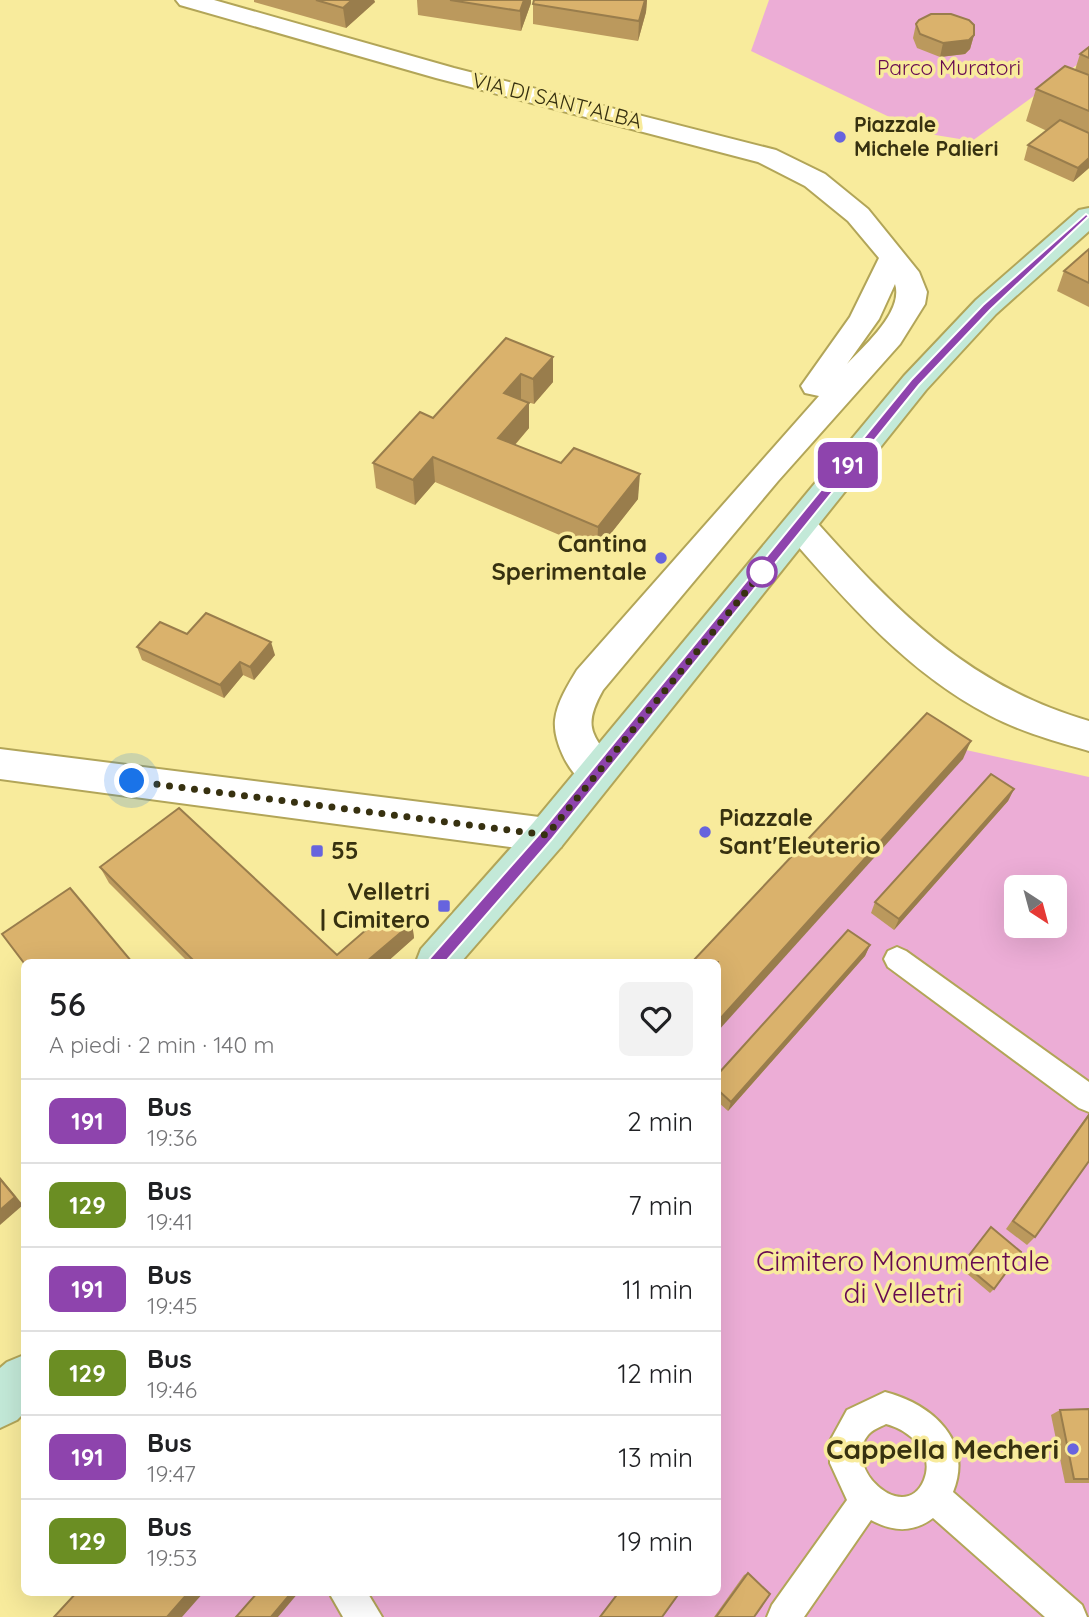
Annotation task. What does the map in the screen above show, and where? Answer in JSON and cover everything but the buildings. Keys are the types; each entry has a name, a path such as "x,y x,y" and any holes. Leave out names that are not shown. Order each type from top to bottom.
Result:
{"main road":[{"path":"439,959 547,835 898,402 940,355 1015,280 1089,216"},
{"path":"0,1403 21,1383"}],"street":[{"name":"VIA DI SANT'ALBA","path":"188,0 445,73 756,152 789,166 838,197 858,215 905,272 912,292 903,318 889,337 767,473 584,690 576,706 571,730 580,752 598,772"},
{"path":"800,526 886,620 963,682 996,704 1026,718 1089,736"},
{"path":"0,764 547,835"}],"lane":[{"path":"897,959 1089,1099"},
{"path":"885,1408 901,1410 916,1418 933,1437 942,1466 940,1482 934,1497 923,1508 909,1513 894,1514 879,1509 866,1500 853,1485 846,1468 845,1451 849,1434 858,1421 870,1412 885,1408"},
{"path":"934,1497 1070,1617"},
{"path":"784,1617 866,1500"}],"green space":[{"name":"Parco Muratori","path":"769,0 1089,0 1089,56 972,141 923,133 751,51"},
{"name":"Cimitero Monumentale di Velletri","path":"939,744 1089,777 1089,1617 72,1617 91,1596 721,1596 721,959"}],"bus line":[{"name":"191","path":"439,959 547,835 898,402 986,307 1045,252 1089,216"}],"place":[{"name":"Piazzale Michele Palieri","path":"840,137"},
{"name":"Cantina Sperimentale","path":"661,558"},
{"name":"Piazzale Sant'Eleuterio","path":"705,832"},
{"name":"55","path":"317,851"},
{"name":"Velletri | Cimitero","path":"444,906"},
{"name":"Cappella Mecheri","path":"1073,1449"}],"route":[{"path":"132,781 547,835 766,567 762,572"}]}
